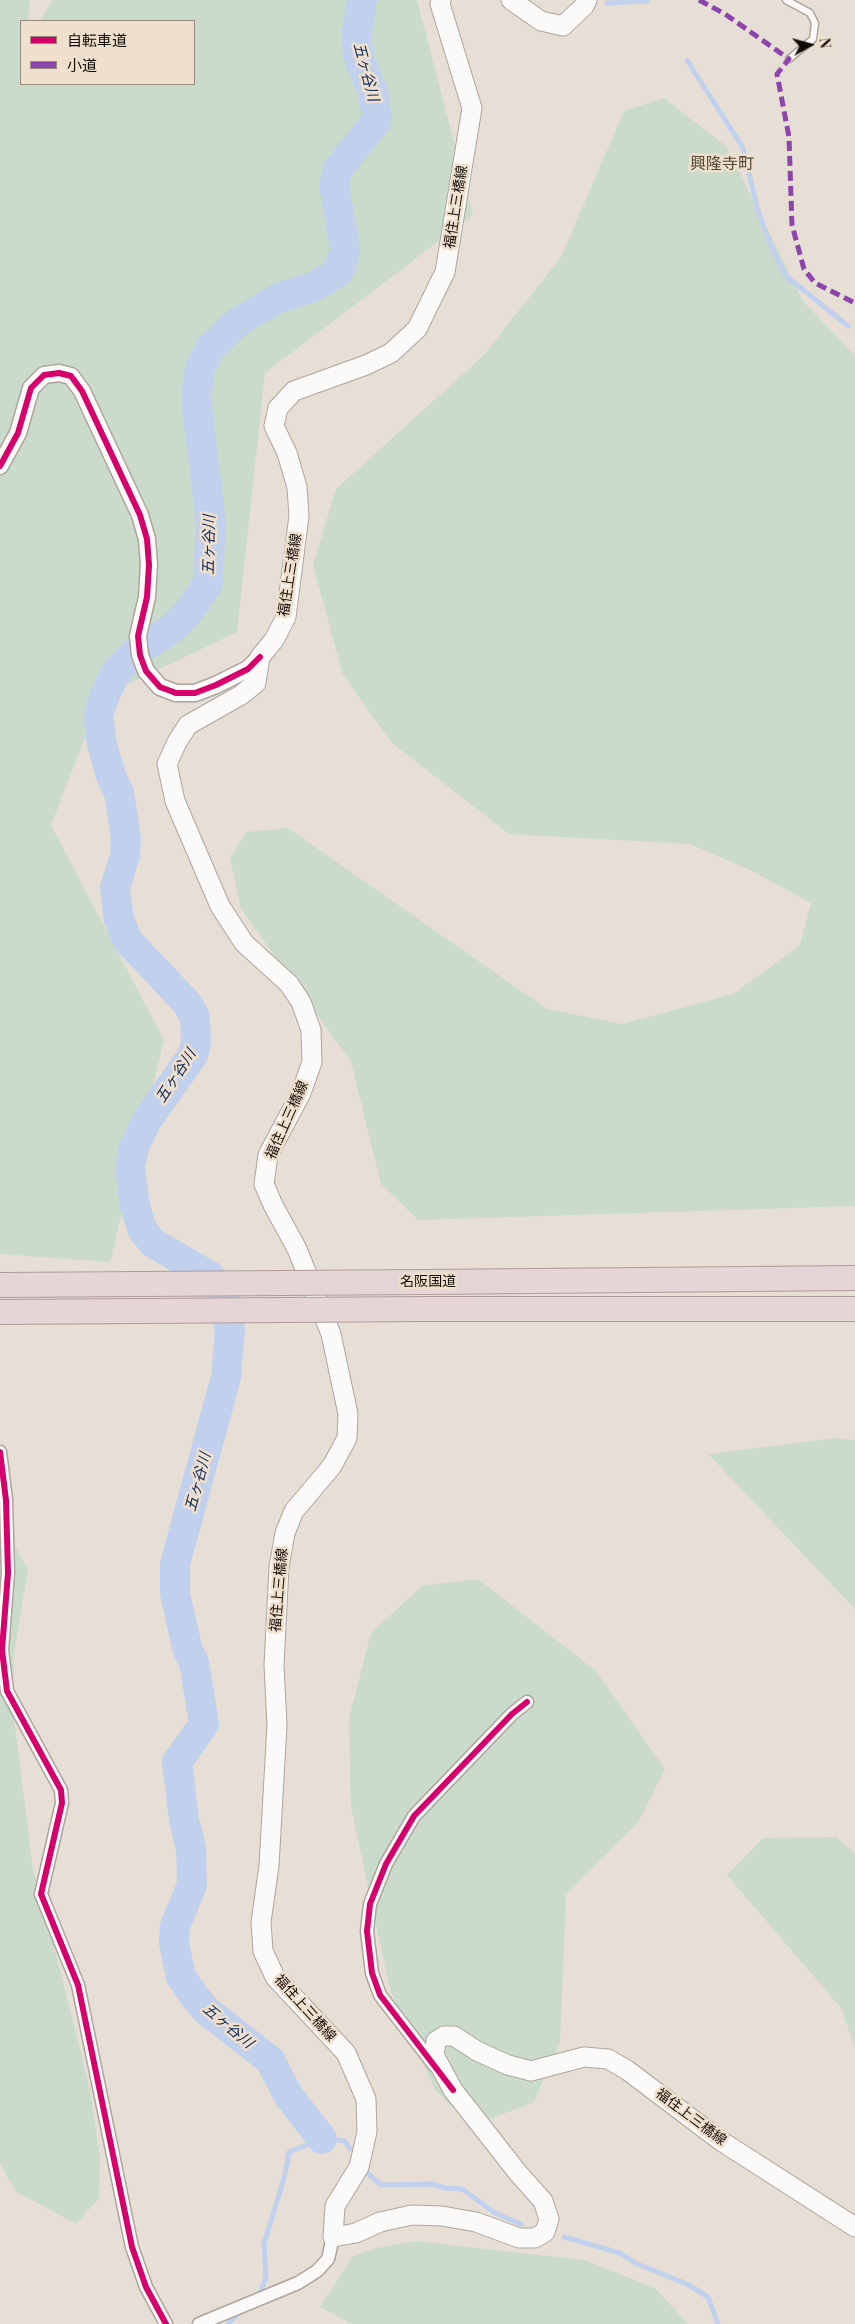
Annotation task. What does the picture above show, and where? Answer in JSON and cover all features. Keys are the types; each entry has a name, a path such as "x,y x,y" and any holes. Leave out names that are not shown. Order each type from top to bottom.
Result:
{"highway":[{"name":"名阪国道","path":"0,1285 855,1278"},
{"name":"名阪国道","path":"0,1312 426,1309 855,1309"}],"main road":[{"name":"福住上三橋線","path":"441,0 440,4 472,108 445,272 417,329 391,353 366,365 294,391 278,408 274,426 286,452 297,487 299,516 286,617 274,640 260,657 256,683 241,695 188,725 177,742 167,764 176,801 220,906 244,943 289,984 301,1002 311,1030 312,1062 301,1093 268,1155 264,1184 297,1249 331,1334 348,1414 347,1438 332,1466 294,1511 283,1541 279,1567 274,1665 277,1724 269,1866 261,1922 263,1952 275,1977 346,2053 366,2099 367,2132 359,2167 336,2206 334,2236 356,2233 380,2222 412,2215 442,2216 476,2222 519,2238 535,2238 545,2232 549,2219 543,2201 518,2173 453,2090 434,2055 436,2041 444,2036 454,2036 477,2051 508,2066 530,2071 584,2057 608,2059 627,2070 721,2141 855,2227"},
{"path":"511,0 541,21 563,26 584,6 587,0"}],"street":[{"path":"0,466 18,433 31,388 44,375 59,373 71,376 82,391 140,515 147,539 149,565 147,597 138,636 140,655 146,671 160,687 176,693 195,693 248,669 260,657"},
{"path":"0,1452 6,1500 8,1573 2,1650 7,1691 61,1790 62,1803 41,1894 78,1985 132,2247 146,2287 166,2324"},
{"path":"453,2090 380,1995 372,1973 367,1931 370,1904 386,1864 414,1816 512,1714 527,1702"},
{"path":"199,2324 298,2283 317,2271 328,2259 334,2236"}],"lane":[{"path":"786,0 810,13 816,23 813,39 789,59"}],"green space":[{"path":"0,0 30,0 28,20 20,20 20,85 195,85 195,20 40,20 53,0 417,0 473,215 265,373 237,632 101,697 51,825 164,1040 110,1262 0,1254"},
{"path":"664,98 727,147 803,301 855,356 855,1206 418,1220 381,1184 351,1062 241,909 230,858 246,832 288,828 547,1009 622,1024 733,994 800,945 811,903 750,870 690,844 509,834 392,743 343,675 313,565 336,489 483,356 561,257 624,111"},
{"path":"836,1438 855,1440 855,1609 708,1454"},
{"path":"0,1520 28,1569 14,1653 13,1710 33,1870 47,1918 90,2090 100,2156 99,2198 76,2224 15,2191 0,2163"},
{"path":"478,1579 596,1671 665,1769 639,1821 566,1895 560,2042 534,2102 472,2126 435,2090 390,1990 351,1807 349,1718 371,1633 422,1586"},
{"path":"836,1837 855,1853 855,2048 841,2008 727,1875 763,1838"},
{"path":"416,2241 585,2260 655,2288 688,2324 352,2324 320,2307 353,2256 377,2248"}],"waterway":[{"name":"五ヶ谷川","path":"322,2139 288,2095 270,2060 207,2011 195,1997 181,1977 174,1943 175,1926 192,1885 191,1848 184,1820 177,1762 204,1724 194,1662 188,1651 175,1594 175,1564 226,1377 230,1329 224,1299 218,1285 210,1276 153,1243 143,1231 135,1207 130,1167 134,1147 147,1120 193,1055 196,1043 195,1017 187,1003 128,941 119,920 115,888 125,855 126,838 119,793 111,776 102,744 98,715 107,690 117,671 134,654 174,627 190,610 208,583 211,523 196,398 200,367 211,347 238,322 278,298 315,286 339,271 345,249 334,185 338,169 377,120 373,91 360,62 356,38 362,0"},
{"path":"607,3 647,1"},
{"path":"687,60 743,148 757,207 770,244 786,276 848,326"},
{"path":"255,2297 261,2291 266,2277 264,2244 285,2175 289,2152 322,2139 345,2141 350,2149"},
{"path":"365,2171 381,2185 432,2184 445,2188 462,2189 495,2213 521,2224"},
{"path":"564,2237 620,2253 635,2263 687,2284 708,2297 718,2324"},
{"path":"228,2324 240,2312"}],"marked path":[{"path":"699,0 725,14 789,59 777,74 789,137 792,225 804,269 815,283 855,303"}],"cycle path":[{"path":"0,466 18,433 31,388 44,375 59,373 71,376 82,391 140,515 147,539 149,565 147,597 138,636 140,655 146,671 160,687 176,693 195,693 248,669 260,657"},
{"path":"0,1452 6,1500 8,1573 2,1650 7,1691 61,1790 62,1803 41,1894 78,1985 132,2247 146,2287 166,2324"},
{"path":"453,2090 380,1995 372,1973 367,1931 370,1904 386,1864 414,1816 512,1714 527,1702"}],"district":[{"name":"興隆寺町","path":"722,164"}]}
